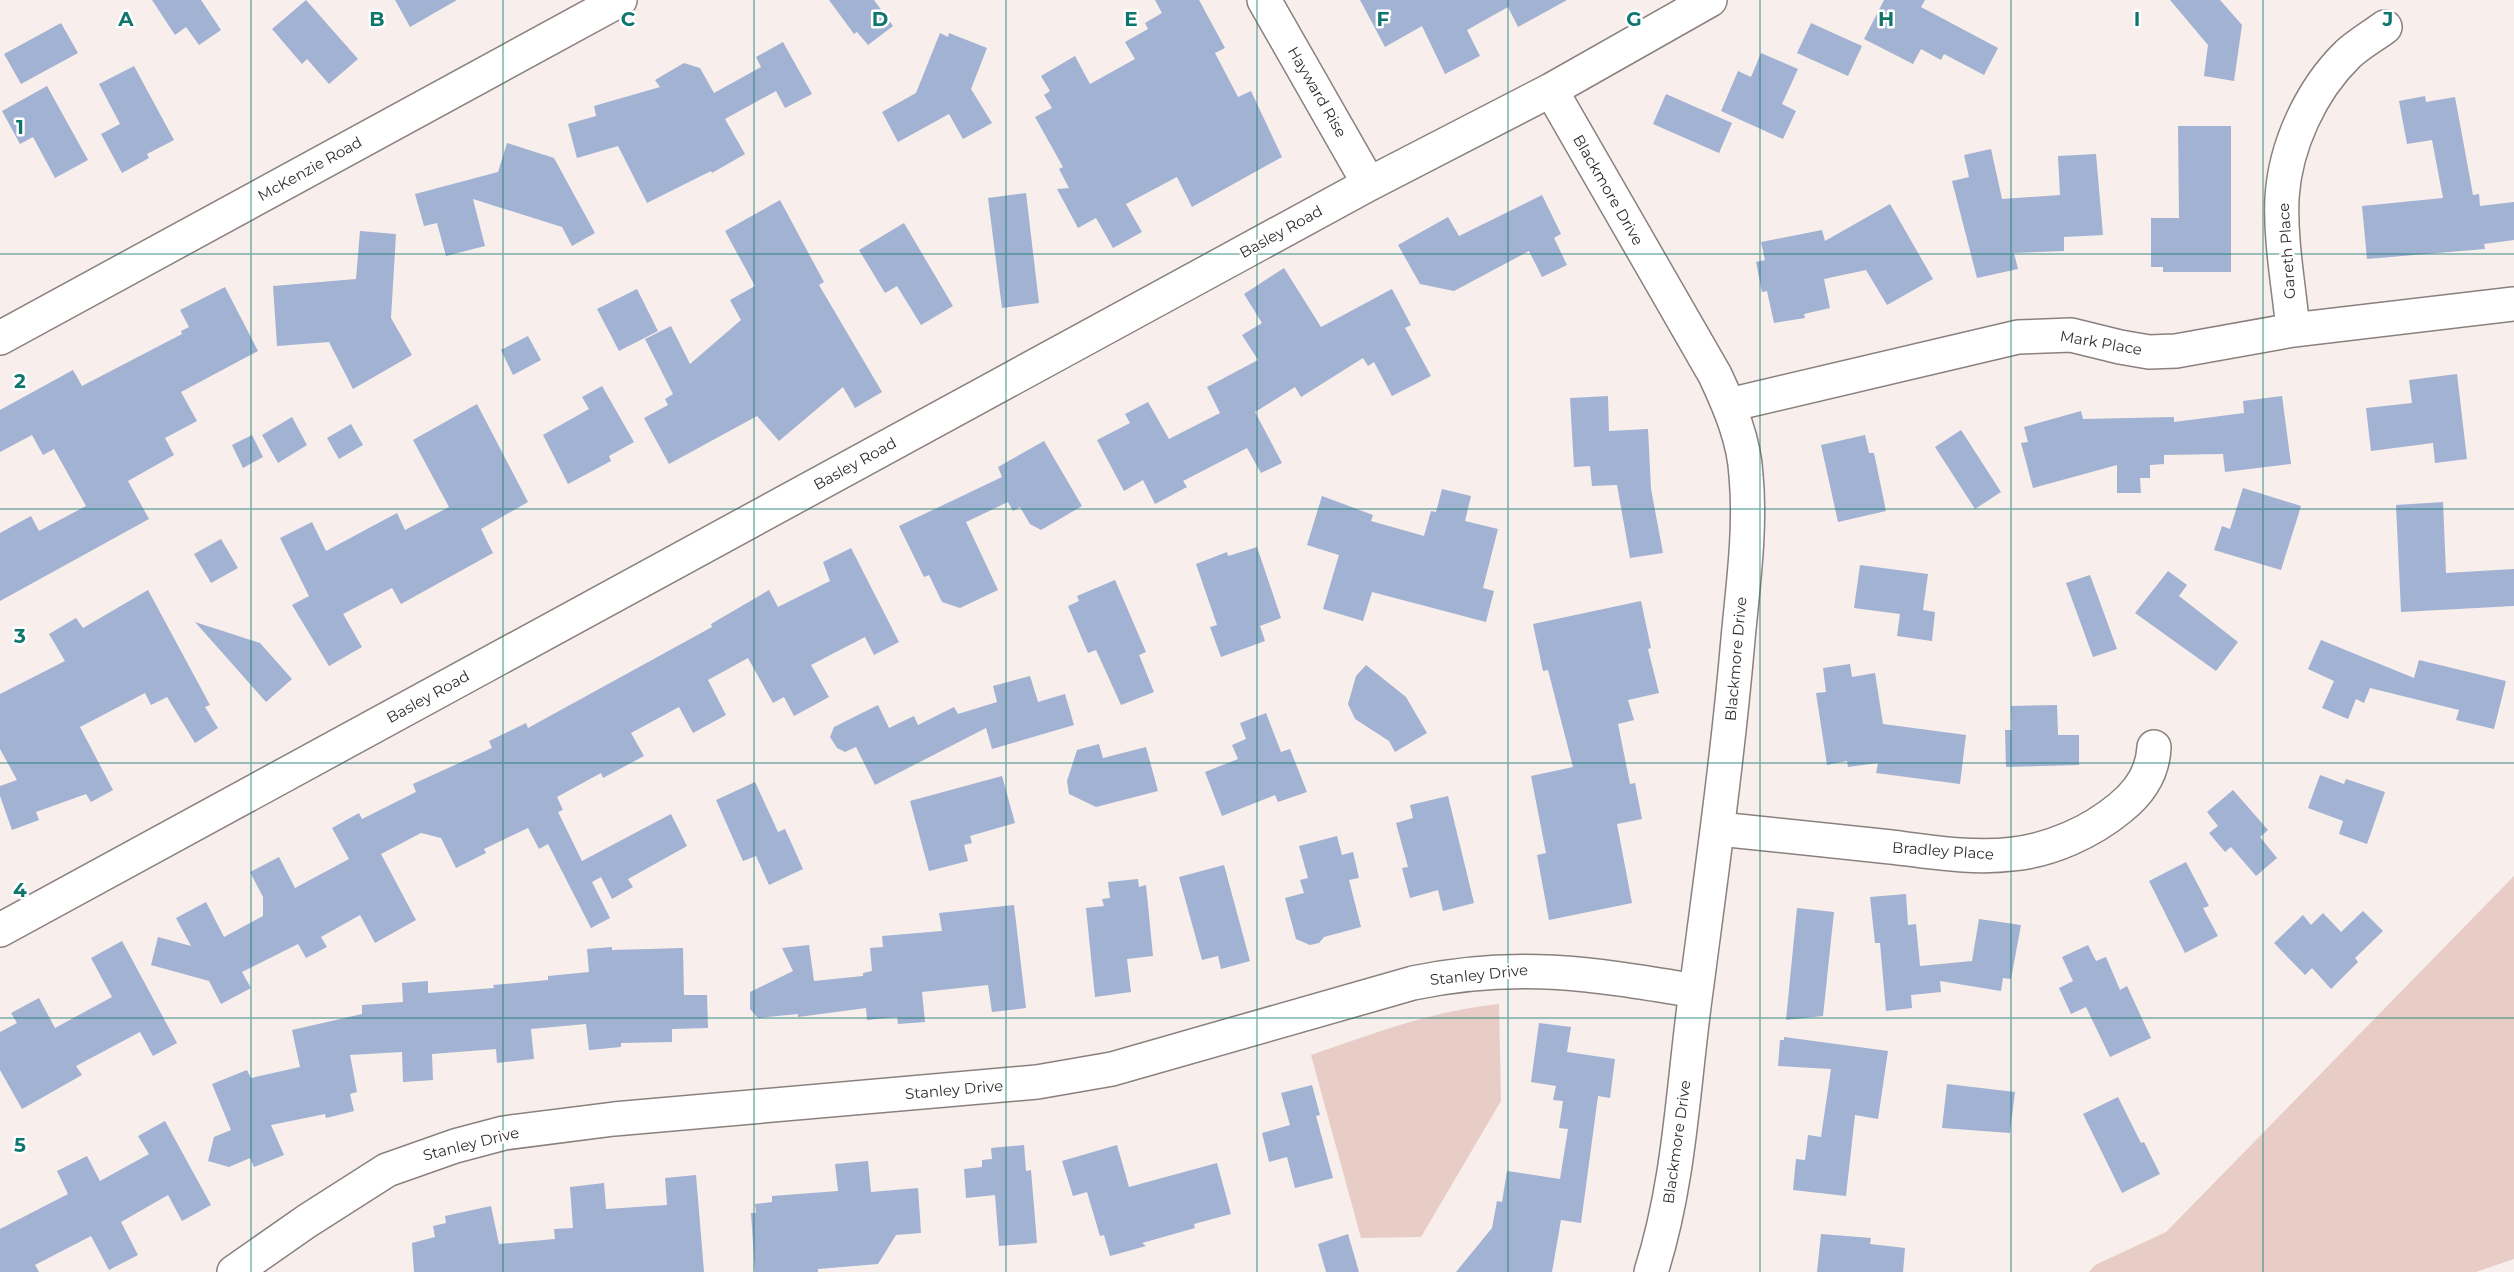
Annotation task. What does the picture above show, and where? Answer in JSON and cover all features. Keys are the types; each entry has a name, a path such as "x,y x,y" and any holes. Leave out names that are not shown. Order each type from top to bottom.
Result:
{"street":[{"name":"McKenzie Road","path":"0,338 620,0"},
{"name":"Hayward Rise","path":"1264,0 1369,184"},
{"name":"Basley Road","path":"0,930 1369,184 1551,90 1710,0"},
{"name":"Gareth Place","path":"2293,330 2282,200 2290,156 2311,104 2329,76 2349,54 2385,27"},
{"name":"Blackmore Drive","path":"1551,90 1729,405 1740,439 1746,474 1747,519 1719,829 1696,991 1675,1174 1651,1272"},
{"name":"Mark Place","path":"1729,405 2018,337 2071,335 2121,347 2167,351 2293,330 2514,304"},
{"name":"Bradley Place","path":"1719,829 1941,853 2014,854 2047,847 2080,834 2109,817 2142,786 2154,760 2154,747"},
{"name":"Stanley Drive","path":"234,1272 307,1221 387,1170 455,1146 504,1133 614,1119 1037,1082 1112,1069 1413,983 1452,975 1540,970 1599,975 1696,991"}],"shaded area":[{"path":"2514,876 2514,1259 2476,1272 2089,1272 2095,1265 2166,1232"},
{"path":"1499,1004 1501,1101 1421,1237 1361,1238 1311,1055 1427,1017"}],"building":[{"path":"152,0 201,0 221,30 199,45 186,27 175,35"},
{"path":"306,0 358,59 329,84 307,59 302,64 272,29"},
{"path":"395,0 457,0 410,27"},
{"path":"829,0 874,0 893,26 868,45 857,32 854,34"},
{"path":"1155,0 1199,0 1225,48 1215,53 1238,97 1251,91 1282,157 1192,207 1177,177 1126,204 1142,232 1113,248 1096,218 1078,228 1057,189 1069,188 1059,169 1063,167 1035,117 1052,108 1044,95 1050,91 1041,76 1075,56 1090,84 1135,59 1125,42 1148,29 1145,23 1162,13"},
{"path":"1360,0 1567,0 1518,27 1508,7 1467,30 1480,56 1445,74 1422,26 1385,47"},
{"path":"1884,0 1925,0 1921,7 1998,48 1984,75 1944,54 1941,60 1921,49 1913,64 1864,39"},
{"path":"2170,0 2220,0 2242,25 2234,81 2204,76 2208,45"},
{"path":"61,23 78,53 21,84 4,54"},
{"path":"1811,23 1862,46 1848,76 1797,53"},
{"path":"940,33 948,37 949,33 987,48 971,89 992,123 963,139 949,114 898,142 882,112 916,93"},
{"path":"783,42 812,94 785,108 776,91 725,119 745,154 712,173 711,171 647,203 618,146 577,158 568,124 596,116 594,106 660,87 655,80 684,63 700,68 714,93 761,67 756,57"},
{"path":"1761,53 1798,69 1782,104 1796,111 1783,139 1721,111 1738,71 1751,77"},
{"path":"134,66 174,140 147,154 149,158 122,173 101,134 120,124 99,84"},
{"path":"47,86 88,160 55,178 33,137 20,144 2,111"},
{"path":"1666,94 1732,123 1719,153 1653,124"},
{"path":"2425,96 2426,102 2455,97 2473,195 2479,194 2480,206 2514,202 2514,240 2484,244 2485,249 2367,259 2362,206 2443,198 2432,140 2407,144 2399,101"},
{"path":"2178,126 2231,126 2231,272 2163,272 2163,267 2151,267 2151,218 2179,218"},
{"path":"507,143 554,158 595,233 572,246 562,227 473,199 485,246 446,256 437,223 424,226 415,194 498,172"},
{"path":"1991,149 2002,199 2060,195 2058,156 2096,154 2103,235 2064,237 2064,251 2014,253 2018,269 1977,278 1952,181 1969,177 1964,155"},
{"path":"1026,193 1039,303 1002,308 988,198"},
{"path":"1542,195 1561,234 1554,238 1567,265 1542,277 1529,251 1454,291 1420,284 1398,245 1448,217 1459,236"},
{"path":"780,200 824,282 819,285 882,392 855,408 843,387 779,441 757,416 669,464 644,418 668,405 665,399 673,394 645,339 671,326 690,364 741,320 730,300 755,286 725,231"},
{"path":"1890,204 1933,279 1887,305 1866,270 1824,279 1830,308 1804,314 1805,318 1774,323 1767,291 1762,292 1756,262 1765,260 1761,242 1822,230 1825,241"},
{"path":"904,223 953,306 921,325 897,286 885,293 859,250"},
{"path":"360,231 396,234 391,318 412,355 353,389 329,342 277,346 273,286 356,279"},
{"path":"1284,268 1321,327 1392,289 1411,325 1405,328 1431,376 1392,396 1374,362 1368,366 1363,358 1301,397 1295,387 1255,412 1282,463 1261,473 1247,448 1183,481 1187,487 1155,504 1143,480 1124,491 1097,440 1130,423 1125,414 1148,402 1169,439 1220,413 1207,387 1258,360 1242,335 1262,323 1244,294"},
{"path":"225,287 258,351 181,392 197,421 165,438 174,455 128,481 149,519 0,601 0,533 31,516 39,531 86,506 54,449 43,455 32,435 0,452 0,410 73,370 82,386 182,334 181,331 189,327 180,310"},
{"path":"637,289 658,331 619,351 597,309"},
{"path":"528,336 541,360 513,375 501,350"},
{"path":"2457,374 2467,459 2435,463 2433,443 2371,451 2366,408 2412,403 2409,380"},
{"path":"602,386 634,442 609,456 611,461 568,484 543,435 589,409 582,397"},
{"path":"1608,396 1609,431 1648,429 1651,489 1663,553 1630,558 1617,485 1592,486 1590,466 1574,467 1570,398"},
{"path":"2282,396 2291,464 2225,472 2223,454 2164,455 2164,464 2150,465 2150,478 2140,478 2141,493 2117,493 2117,465 2033,488 2021,443 2028,442 2024,427 2081,411 2083,419 2174,417 2174,422 2244,413 2243,401"},
{"path":"477,404 528,502 481,529 493,553 401,604 392,588 343,614 362,647 329,666 292,605 309,596 280,538 312,522 326,551 397,513 405,530 449,507 413,440"},
{"path":"292,417 307,445 278,463 262,435"},
{"path":"351,424 363,445 339,459 327,438"},
{"path":"1961,430 2001,492 1975,509 1935,447"},
{"path":"252,435 263,457 243,468 232,445"},
{"path":"1865,435 1869,453 1874,453 1886,511 1838,522 1821,445"},
{"path":"1044,441 1082,506 1041,530 1030,524 1020,507 1013,511 1008,502 966,522 998,590 960,608 942,602 929,575 924,577 899,526 1002,477 998,467"},
{"path":"2243,488 2301,506 2281,570 2214,550 2222,526 2230,529"},
{"path":"1442,489 1471,496 1465,521 1498,529 1483,588 1494,591 1486,622 1372,592 1363,621 1323,609 1339,555 1307,545 1322,496 1373,515 1371,521 1424,536 1431,511 1436,512"},
{"path":"2443,502 2446,573 2514,569 2514,606 2401,612 2396,505"},
{"path":"221,539 238,568 211,583 194,554"},
{"path":"1257,547 1281,618 1260,626 1265,641 1221,657 1210,627 1217,625 1196,564 1227,552 1228,556"},
{"path":"851,548 899,642 874,655 865,637 811,665 829,697 794,716 784,697 773,703 748,658 708,680 726,715 693,733 679,707 631,733 644,756 603,778 601,773 557,797 563,810 558,812 582,861 671,814 687,846 628,879 633,887 612,899 601,877 592,882 610,918 591,928 548,844 539,849 528,828 484,849 486,853 456,868 441,838 421,833 381,854 416,920 375,943 360,915 321,937 327,947 306,958 298,944 242,972 251,988 221,1004 209,981 151,965 158,937 191,946 176,918 206,902 224,937 263,916 263,897 250,872 279,857 295,888 349,859 332,828 359,813 362,819 416,792 413,784 492,748 489,741 526,723 528,728 712,627 711,624 769,590 778,607 830,581 823,562"},
{"path":"1860,565 1928,574 1923,610 1935,612 1932,641 1897,636 1900,614 1854,608"},
{"path":"2168,571 2187,585 2179,596 2238,642 2216,671 2135,613"},
{"path":"2090,575 2117,649 2093,657 2066,583"},
{"path":"1115,580 1146,652 1139,655 1154,692 1121,705 1096,650 1088,653 1068,606 1079,601 1077,596"},
{"path":"148,590 210,705 205,707 218,728 195,743 167,697 151,705 145,693 80,727 113,790 91,802 86,794 36,812 39,820 12,830 0,796 0,786 17,780 0,749 0,694 65,661 49,634 76,618 83,628"},
{"path":"1641,601 1651,648 1648,649 1659,693 1628,700 1634,720 1618,724 1630,784 1635,783 1642,819 1617,824 1632,903 1549,920 1537,855 1546,853 1531,776 1573,767 1548,670 1543,671 1533,624"},
{"path":"195,622 260,643 292,679 266,702"},
{"path":"2321,640 2414,678 2419,660 2506,681 2494,729 2456,720 2459,710 2370,688 2364,703 2356,699 2348,719 2322,708 2334,681 2308,669"},
{"path":"1850,664 1852,677 1875,673 1883,724 1966,735 1960,784 1876,773 1878,763 1848,767 1847,761 1827,765 1816,693 1826,692 1823,668"},
{"path":"1366,665 1406,697 1427,733 1395,752 1389,741 1355,719 1348,704 1356,676"},
{"path":"1030,676 1038,702 1065,694 1074,725 992,749 986,728 875,785 856,747 845,752 837,748 830,737 834,727 878,705 889,728 914,716 918,725 954,707 958,714 997,702 993,686"},
{"path":"2057,705 2058,735 2079,735 2079,765 2006,767 2005,730 2012,730 2011,706"},
{"path":"1266,713 1281,752 1290,749 1307,792 1278,802 1275,795 1222,816 1205,772 1238,759 1232,745 1246,739 1240,723"},
{"path":"1099,744 1103,758 1146,747 1158,791 1096,807 1069,794 1067,781 1077,750"},
{"path":"2320,775 2344,784 2346,779 2385,792 2367,844 2339,834 2343,821 2308,808"},
{"path":"1002,776 1015,823 970,836 972,843 964,845 968,861 929,871 910,801"},
{"path":"755,782 778,832 785,829 803,869 769,885 756,856 743,861 716,800"},
{"path":"2233,790 2268,830 2260,837 2277,858 2256,876 2231,847 2225,852 2209,833 2218,826 2207,812"},
{"path":"1448,796 1474,903 1443,911 1438,890 1410,898 1402,868 1408,867 1396,823 1413,818 1410,805"},
{"path":"1337,836 1342,855 1353,852 1359,878 1349,880 1361,927 1324,937 1319,943 1310,945 1296,939 1285,898 1304,893 1300,880 1308,878 1299,846"},
{"path":"2186,862 2209,906 2203,908 2218,936 2185,953 2149,881"},
{"path":"1224,865 1250,961 1221,969 1218,956 1202,960 1179,877"},
{"path":"1138,879 1139,887 1146,885 1153,956 1127,959 1131,992 1095,997 1086,908 1104,906 1102,899 1110,898 1108,882"},
{"path":"1906,894 1908,925 1916,924 1920,966 1972,961 1979,919 2021,925 2011,979 2003,978 2001,991 1940,981 1941,992 1911,995 1912,1008 1886,1011 1880,943 1875,943 1870,897"},
{"path":"1014,905 1026,1008 992,1012 988,985 922,992 925,1022 898,1024 897,1017 867,1020 866,1008 798,1017 798,1014 758,1018 750,1009 750,992 793,971 782,948 809,945 814,981 863,976 863,973 872,971 870,948 883,947 882,936 942,931 939,913"},
{"path":"1797,908 1834,912 1823,1016 1786,1020"},
{"path":"2363,911 2383,931 2355,958 2358,962 2331,989 2312,968 2305,975 2274,943 2303,915 2311,925 2323,913 2341,932"},
{"path":"122,941 177,1043 153,1056 140,1032 76,1066 82,1075 22,1109 0,1070 0,1032 17,1023 11,1013 39,998 55,1028 112,997 91,958"},
{"path":"2088,945 2096,961 2106,957 2120,990 2127,986 2151,1038 2110,1057 2086,1007 2071,1014 2059,988 2073,981 2062,957"},
{"path":"612,947 612,950 683,948 684,995 707,995 708,1028 672,1029 672,1042 621,1043 621,1047 589,1050 586,1024 531,1029 534,1059 497,1063 496,1049 432,1054 433,1080 403,1082 402,1052 350,1055 357,1092 350,1094 354,1111 326,1118 325,1114 271,1125 284,1155 254,1167 250,1158 229,1167 208,1161 214,1137 231,1130 212,1084 247,1070 251,1078 300,1067 292,1030 362,1014 362,1005 403,1002 402,983 428,981 428,993 494,988 493,985 548,980 548,976 589,972 587,949"},
{"path":"1539,1023 1571,1027 1567,1052 1615,1059 1610,1098 1598,1096 1581,1223 1561,1220 1552,1272 1456,1272 1492,1228 1497,1201 1502,1202 1507,1171 1560,1179 1568,1129 1559,1128 1563,1101 1553,1100 1556,1086 1531,1082"},
{"path":"1784,1037 1888,1051 1878,1119 1855,1115 1846,1196 1793,1190 1796,1159 1805,1160 1808,1135 1821,1137 1831,1069 1778,1066 1780,1040 1784,1040"},
{"path":"1947,1084 2015,1092 2010,1133 1942,1128"},
{"path":"1312,1085 1320,1115 1316,1116 1333,1178 1295,1188 1287,1157 1269,1162 1262,1133 1290,1125 1281,1093"},
{"path":"2118,1097 2141,1143 2144,1142 2160,1174 2122,1193 2083,1114"},
{"path":"165,1121 211,1205 182,1221 168,1195 121,1222 138,1255 109,1270 91,1236 35,1265 39,1272 0,1272 0,1229 68,1194 57,1171 87,1156 100,1181 149,1154 138,1136"},
{"path":"1024,1145 1026,1171 1031,1170 1037,1243 999,1246 995,1195 966,1198 964,1169 982,1167 982,1160 992,1159 991,1148"},
{"path":"1117,1145 1129,1187 1217,1163 1231,1214 1194,1224 1195,1228 1142,1243 1146,1246 1110,1256 1104,1235 1100,1236 1087,1192 1073,1196 1062,1161"},
{"path":"868,1161 871,1192 918,1188 921,1233 896,1235 878,1264 818,1269 818,1272 755,1272 751,1213 756,1213 755,1204 772,1202 772,1196 838,1191 835,1164"},
{"path":"696,1175 704,1272 414,1272 412,1243 435,1237 433,1226 446,1223 445,1216 491,1206 499,1244 555,1239 554,1229 573,1228 570,1187 604,1183 606,1209 667,1205 665,1178"},
{"path":"1348,1234 1359,1272 1326,1272 1318,1244"},
{"path":"1821,1234 1871,1238 1870,1244 1905,1248 1903,1272 1817,1272"}]}
